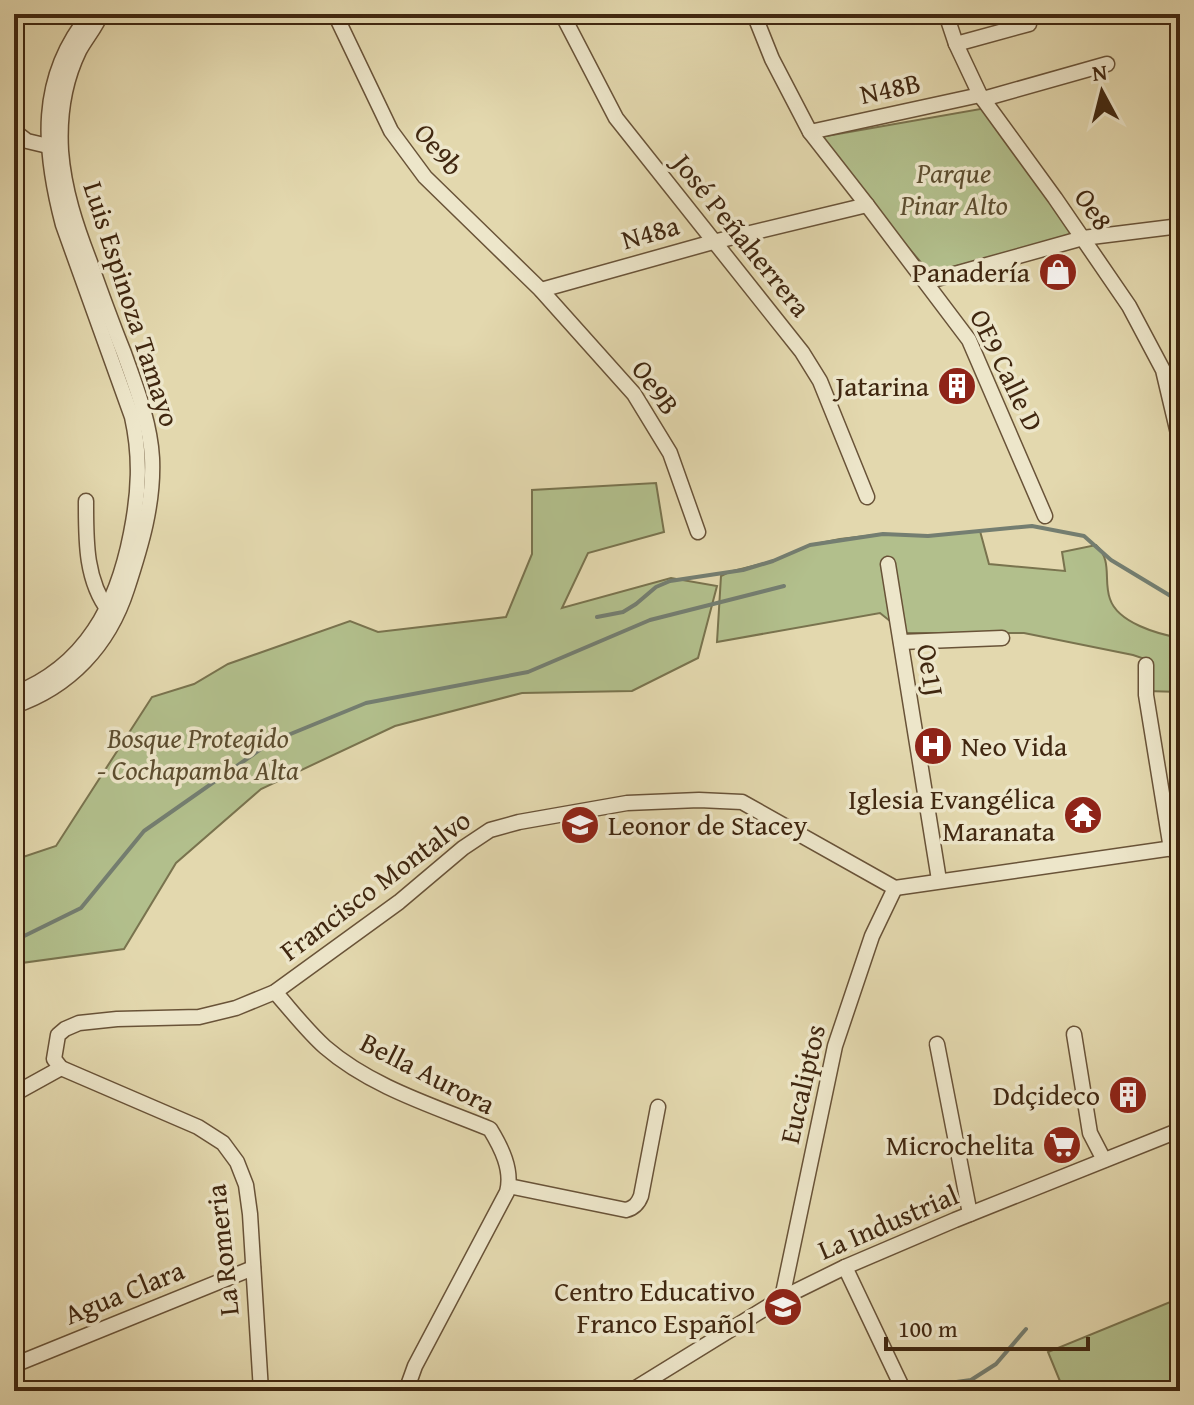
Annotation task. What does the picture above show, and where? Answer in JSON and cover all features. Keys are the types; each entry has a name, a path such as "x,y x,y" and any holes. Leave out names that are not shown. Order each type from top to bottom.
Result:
{"street":[{"name":"Luis Espinoza Tamayo","path":"90,14 71,39 59,66 50,105 48,146 63,225 103,318"},
{"name":"Luis Espinoza Tamayo","path":"14,706 48,691 75,673 94,652 111,613 128,548 139,476 132,417 73,218 63,170 61,113 68,80 79,51 101,14"},
{"name":"Oe9b","path":"335,14 391,131 425,177 541,290"},
{"name":"José Peñaherrera","path":"562,14 616,118 813,369 867,497"},
{"name":"OE9 Calle D","path":"754,14 772,59 810,132 974,349 1045,516"},
{"name":"Oe8","path":"946,14 956,44 982,97 1129,306 1163,370 1180,442"},
{"path":"956,44 1029,24"},
{"name":"N48B","path":"810,132 982,97 1107,64"},
{"path":"14,131 27,141 48,146"},
{"name":"N48a","path":"541,290 713,242 867,205"},
{"path":"926,282 1083,238 1180,226"},
{"name":"Oe9B","path":"541,290 634,394 670,453 698,532"},
{"path":"86,501 86,547 90,571 111,613"},
{"name":"Oe1J","path":"888,564 939,880"},
{"name":"Luis Espinoza Tamayo","path":"14,694 60,668 111,613"},
{"path":"901,642 1002,638"},
{"path":"895,888 1176,848 1146,695 1146,665"},
{"name":"Francisco Montalvo","path":"61,1068 54,1059 58,1035 79,1023 199,1017 236,1008 275,992 399,902 463,848 490,830 519,822 627,803 742,802 895,888"},
{"name":"Eucaliptos","path":"782,1298 835,1046 872,936 895,888"},
{"name":"Bella Aurora","path":"275,992 324,1046 349,1065 378,1082 490,1129 500,1146 508,1170 509,1186"},
{"path":"1074,1034 1090,1133 1104,1160"},
{"path":"937,1044 970,1214"},
{"path":"14,1094 61,1068"},
{"name":"La Romeria","path":"61,1068 198,1127 223,1143 237,1162 246,1185 261,1391"},
{"path":"406,1391 415,1366 509,1186 631,1209 641,1196 658,1107"},
{"name":"La Industrial","path":"631,1391 782,1298 845,1267 1180,1130"},
{"path":"845,1267 902,1387"},
{"name":"Agua Clara","path":"14,1365 253,1268"}],"green space":[{"name":"Parque Pinar Alto","path":"986,108 1075,235 930,273 815,138"},
{"name":"Bosque Protegido - Cochapamba Alta","path":"656,483 664,532 588,553 562,608 671,578 717,586 698,658 632,691 522,693 395,726 261,789 176,863 124,949 14,964 14,860 56,846 152,697 194,684 228,664 350,621 378,632 506,617 532,554 532,490"},
{"path":"980,531 989,564 1065,571 1062,552 1096,545 1106,564 1110,599 1121,615 1140,626 1180,638 1180,692 1147,691 1144,676 1151,661 1133,655 1024,633 905,633 880,613 717,642 721,576 729,572 773,561 810,545 840,539 883,534 928,536"},
{"path":"1180,1298 1180,1391 1064,1391 1048,1352"}],"waterway":[{"path":"597,617 623,612 656,587 670,581 743,570 810,545 883,534 928,536 1032,526 1084,536 1111,560 1180,604"},
{"path":"14,941 81,908 144,831 271,742 366,703 528,672 650,620 784,586"},
{"path":"927,1391 949,1383 971,1380 996,1364 1026,1329"}],"place":[{"name":"Panadería","path":"1058,272"},
{"name":"Jatarina","path":"957,386"},
{"name":"Neo Vida","path":"933,746"},
{"name":"Iglesia Evangélica Maranata","path":"1083,815"},
{"name":"Leonor de Stacey","path":"580,825"},
{"name":"Ddçideco","path":"1128,1095"},
{"name":"Microchelita","path":"1062,1145"},
{"name":"Centro Educativo Franco Español","path":"783,1307"}]}
